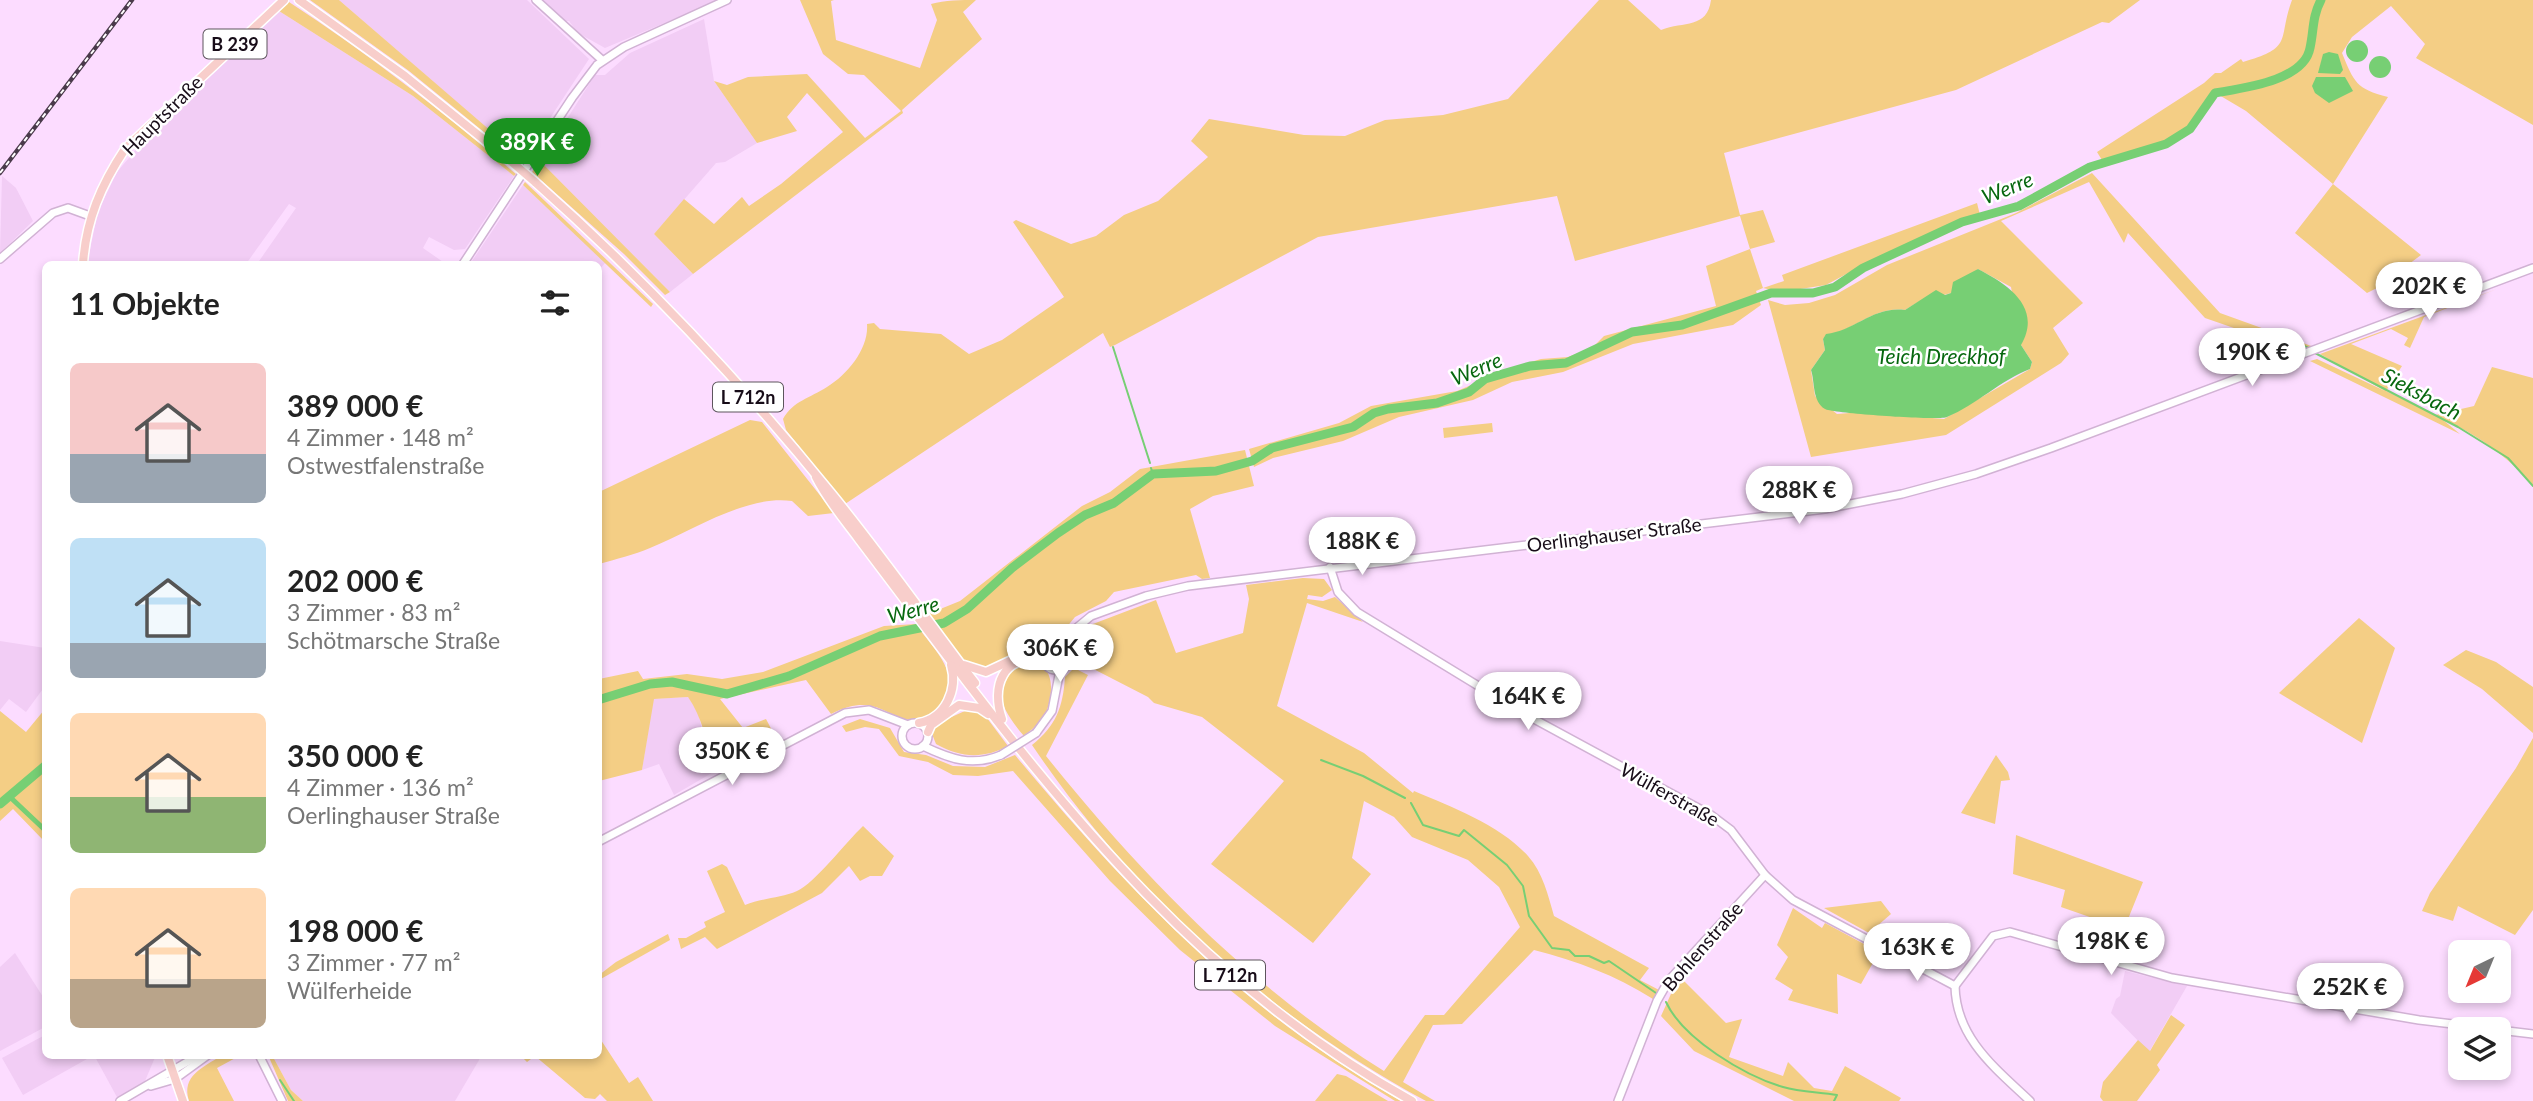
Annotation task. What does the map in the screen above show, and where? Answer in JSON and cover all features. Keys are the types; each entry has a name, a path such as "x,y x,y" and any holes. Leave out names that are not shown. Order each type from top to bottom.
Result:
{"main road":[{"name":"Hauptstraße","path":"90,216 110,172 125,149 284,0"},
{"name":"L 712n","path":"300,1 405,76 513,163 678,319 816,477 1076,817 1159,910 1248,990 1336,1055 1412,1101"},
{"name":"B 239","path":"83,261 90,216"},
{"name":"L 712n","path":"947,651 970,669 986,673 1018,657 1043,656"},
{"name":"L 712n","path":"919,723 940,712 951,696 953,671 947,651"},
{"path":"1000,721 996,700 1002,676 1020,662 1043,656"},
{"name":"L 712n","path":"926,739 931,725 950,709 967,704 1000,721"},
{"path":"168,1059 183,1101"}],"street":[{"path":"536,0 602,60"},
{"path":"465,261 572,98 602,60 624,47 727,0"},
{"path":"0,259 53,213 68,208 90,216"},
{"name":"Oerlinghauser Straße","path":"1057,644 1091,616 1157,593 1329,567 1825,509 1902,494 1993,468 2533,268"},
{"name":"Wülferstraße","path":"1329,567 1338,592 1357,612 1521,712 1711,815 1731,830 1765,875 1793,900 1955,986"},
{"path":"1056,670 1069,661 1066,649 1069,633"},
{"path":"602,840 845,713 869,710 908,725 919,723 926,739 937,752 965,762 979,762 1001,755 1036,733 1052,711 1056,670 1043,656 1050,645 1057,644 1066,649"},
{"path":"892,720 902,732 906,746 912,749 926,739"},
{"path":"902,732 908,725"},
{"name":"Bohlenstraße","path":"1618,1101 1657,1001 1669,980 1765,875"},
{"path":"2030,1101 1973,1046 1961,1020 1955,986 1996,933 2020,934 2061,949 2206,985 2448,1023"},
{"path":"2511,1031 2533,1034"},
{"path":"120,1101 171,1069 193,1059"},
{"path":"143,1088 175,1079 202,1059"},
{"path":"263,1059 282,1101"}],"shaded area":[{"path":"310,0 339,0 520,156 537,138 522,163 409,71"},
{"path":"339,0 527,0 589,59 537,138 520,157"},
{"path":"541,0 719,0 605,48 578,33 569,21 565,21"},
{"path":"800,0 834,0 831,1 836,40 920,68 937,20 931,4 976,0 963,12 982,39 902,110 903,113 693,274 654,234 684,199 714,224 742,197 749,206 781,184 843,132 807,93 787,117 797,131 757,143 714,81 727,85 748,77 807,74 865,138 901,111 864,75 848,74 823,54"},
{"path":"1599,0 1628,0 1661,30 1699,20 1705,16 1711,0 2140,0 2109,23 2102,22 1956,90 1724,153 1740,215 1763,210 1775,242 1750,249 1740,216 1575,261 1557,196 1318,237 1115,345 1110,347 1103,333 845,504 786,430 783,419 792,408 835,382 856,360 865,342 867,324 874,323 880,329 941,334 969,354 1002,340 1064,297 1013,222 1016,220 1071,244 1096,236 1124,215 1158,201 1208,157 1191,141 1209,119 1304,135 1345,136 1385,120 1443,115 1508,99"},
{"path":"2292,0 2533,0 2533,125 2416,58 2425,44 2391,6 2352,37 2342,53 2358,83 2369,91 2388,97 2333,184 2246,111 2219,95 2180,133 2149,150 2105,165 2097,152 2204,83 2215,73 2221,73 2241,59 2243,62 2259,57 2277,46 2284,33"},
{"path":"289,2 405,84 516,174 514,176 413,96 279,11"},
{"path":"279,11 413,96 514,176 465,249 454,250 429,237 423,248 442,261 259,261 296,208 289,204 248,261 88,261 98,211 117,172 155,127"},
{"path":"704,19 714,81 757,143 725,162 716,163 654,234 693,274 670,292 540,161 595,75 605,75 630,53"},
{"path":"540,161 670,292 665,295 624,254 532,172"},
{"path":"2092,173 2220,313 2314,347 2300,351 2205,318 2128,233 2124,243 2089,182 2001,221 2083,303 2053,328 2069,354 2061,363 1946,435 1811,457 1768,300 1785,305 1809,303 1835,295 1887,265 2016,213","holes":["1978,269 2011,287 2021,345 2032,362 2030,369 1944,419 1862,412 1837,414 1815,396 1811,370 1825,350 1823,339 1826,335 1846,329 1874,315 1905,310 1918,302 1951,293"]},
{"path":"2,176 16,188 33,221 0,253"},
{"path":"525,182 653,304 651,307 523,185"},
{"path":"2333,184 2421,255 2409,264 2413,270 2367,293 2295,233"},
{"path":"523,185 606,262 602,267 602,261 472,261"},
{"path":"1977,203 1980,215 1876,258 1826,285 1781,292 1763,288 1784,281 1782,275"},
{"path":"1750,249 1763,288 1756,291 1761,305 1733,325 1633,344 1563,372 1512,382 1473,400 1399,417 1343,441 1273,458 1254,467 1249,449 1339,423 1371,406 1457,391 1514,367 1541,359 1568,357 1592,348 1604,336 1716,306 1706,266"},
{"path":"2497,289 2424,317 2410,348 2404,345 2408,338 2391,329 2351,344 2402,366 2386,391 2435,415 2474,406 2492,367 2533,378 2533,485 2503,456 2455,425 2443,420 2460,434 2310,361 2317,359 2385,391 2320,354"},
{"path":"750,420 762,422 834,513 808,516 792,501 756,503 719,516 644,550 602,563 602,491"},
{"path":"1492,423 1493,432 1444,438 1443,428"},
{"path":"1245,450 1254,486 1213,496 1190,509 1210,578 1202,579 1196,575 1114,592 1106,601 1075,617 1056,640 1037,651 1013,655 987,669 966,663 928,614 960,601 1082,506 1110,492 1140,469"},
{"path":"1303,578 1324,579 1332,590 1322,597 1308,595 1307,599 1323,601 1335,597 1363,622 1307,603 1277,706 1364,753 1413,793 1414,791 1475,818 1517,845 1538,870 1554,916 1649,968 1640,980 1659,990 1653,999 1595,970 1534,950 1462,1024 1433,1025 1403,1082 1435,1101 1426,1101 1312,1030 1258,990 1207,947 1114,851 1071,799 1032,745 1047,731 1057,715 1065,677 1074,668 1088,675 1046,756 1121,845 1202,928 1289,1004 1384,1071 1425,1015 1444,1015 1520,927 1499,887 1468,860 1412,837 1394,817 1364,801 1352,858 1371,874 1313,943 1211,864 1284,781 1202,717 1154,703 1148,697 1076,660 1072,643 1085,627 1156,600 1176,653 1243,633 1249,599 1246,585"},
{"path":"2359,618 2395,648 2362,743 2279,693"},
{"path":"916,624 941,657 949,679 948,691 942,703 930,716 916,720 905,719 863,705 831,714 806,680 720,699 743,728 766,719 776,738 717,770 701,723 688,697 654,699 642,770 602,780 602,678 638,671 643,679 687,674 722,679 763,672 884,626"},
{"path":"0,641 42,648 42,690 26,712 9,699 0,710"},
{"path":"2466,650 2496,662 2533,687 2533,733 2482,689 2443,665"},
{"path":"1029,662 1045,668 1049,675 1051,691 1044,716 1024,736 1008,715 1001,695 1006,677"},
{"path":"688,697 698,711 704,740 717,770 674,795 659,764 642,770 653,699"},
{"path":"967,710 984,714 1008,746 990,753 972,755 954,752 936,744 932,734 936,724"},
{"path":"0,711 26,732 42,713 42,839 13,809 0,821"},
{"path":"860,719 890,728 904,752 926,755 953,766 985,767 1015,755 1101,854 1192,946 1290,1029 1401,1101 1395,1101 1275,1026 1180,950 1110,881 1013,771 978,776 953,775 928,762 899,756 879,729 865,727 846,732 842,726"},
{"path":"2533,738 2533,910 2515,935 2458,906 2453,921 2422,911 2430,893 2516,768"},
{"path":"1996,755 2008,772 2010,780 2001,781 1995,824 1961,813"},
{"path":"863,826 894,856 882,876 870,876 860,881 849,866 822,893 717,949 705,937 681,949 678,938 686,938 706,927 704,922 725,912 707,871 722,864 727,867 745,905 791,893 812,880"},
{"path":"2016,835 2143,882 2124,929 2061,907 2065,890 2013,874"},
{"path":"1881,901 1891,914 1869,933 1824,908"},
{"path":"1793,908 1822,928 1825,923 1879,952 1861,984 1837,974 1838,1014 1788,1000 1793,990 1775,979 1788,957 1777,945"},
{"path":"668,934 670,940 602,978 602,973 616,962"},
{"path":"15,953 42,995 42,1029 0,1051 0,967"},
{"path":"2125,971 2187,986 2149,1052 2111,1013 2116,999 2120,996"},
{"path":"1679,976 1726,1023 1742,1019 1729,1057 1783,1076 1788,1062 1814,1088 1832,1091 1845,1066 1901,1098 1899,1101 1794,1101 1694,1051 1661,1016"},
{"path":"2171,1015 2185,1025 2157,1065 2160,1070 2137,1101 2103,1101 2100,1097 2103,1082 2138,1040 2150,1051"},
{"path":"42,1037 42,1059 87,1059 23,1095 2,1058"},
{"path":"602,1042 629,1083 638,1077 653,1101 607,1101 600,1094 595,1099 585,1098 539,1059 602,1059"},
{"path":"96,1059 154,1059 145,1081 118,1099"},
{"path":"216,1059 234,1059 217,1068 234,1101 189,1101 188,1085 201,1068"},
{"path":"270,1059 274,1059 291,1090 303,1101 288,1101"},
{"path":"274,1059 480,1059 455,1101 303,1101 291,1090"},
{"path":"1337,1074 1346,1076 1388,1101 1315,1101"}],"water":[{"path":"2357,40 2365,43 2368,51 2365,59 2357,62 2349,59 2346,51 2349,43"},
{"path":"2323,54 2338,54 2343,70 2340,74 2318,73"},
{"path":"2380,56 2388,59 2391,67 2388,75 2380,78 2372,75 2369,67 2372,59"},
{"path":"2316,77 2345,77 2353,91 2329,103 2315,93 2312,86"},
{"name":"Teich Dreckhof","path":"1978,269 2010,290 2025,308 2027,331 2021,345 2032,362 2030,369 1947,417 1864,414 1832,411 1821,406 1816,396 1811,370 1825,350 1823,339 1826,334 1883,312 1905,310 1936,290 1945,295 1951,293 1953,282"}],"waterway":[{"name":"Werre","path":"602,699 650,684 672,682 727,694 789,676 880,636 944,623 967,609 1012,568 1058,533 1085,515 1114,503 1153,474 1216,471 1252,461 1272,448 1353,427 1374,413 1437,403 1469,392 1485,379 1530,366 1566,363 1632,332 1682,325 1771,293 1813,293 1835,287 1863,268 1962,222 2019,206 2090,167 2166,144 2190,129 2215,93 2271,81 2297,68 2310,48 2316,12 2321,0"},
{"name":"Sieksbach","path":"2287,339 2311,349"},
{"path":"1113,347 1150,463"},
{"name":"Sieksbach","path":"2315,353 2458,427 2508,458 2533,486"},
{"name":"Werre","path":"1151,468 1153,474"},
{"path":"1321,760 1363,776 1405,798"},
{"name":"Werre","path":"0,804 42,768"},
{"path":"10,797 42,827"},
{"path":"1411,803 1423,825 1459,836 1464,830 1507,865 1523,886 1529,916 1552,948 1569,950 1575,956 1589,956 1604,963 1609,961 1656,993"},
{"path":"1666,1002 1674,1016 1700,1042 1734,1065 1783,1087 1837,1095 1834,1101"},
{"path":"280,1080 294,1101"}],"railway":[{"path":"0,173 132,0"}]}
